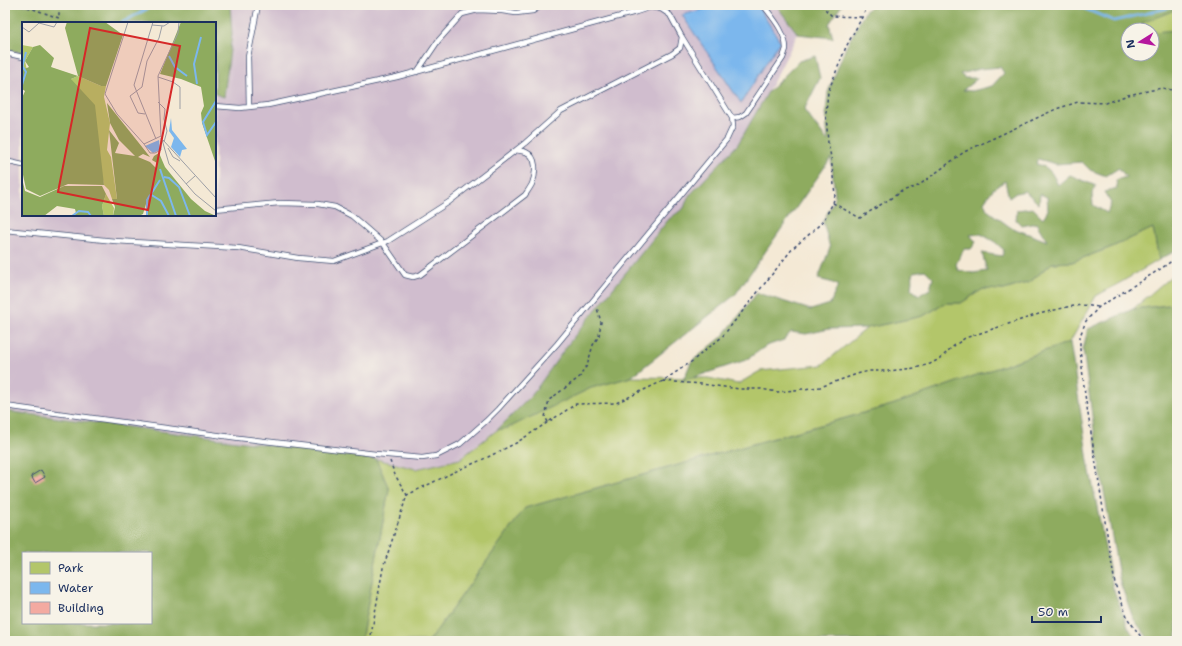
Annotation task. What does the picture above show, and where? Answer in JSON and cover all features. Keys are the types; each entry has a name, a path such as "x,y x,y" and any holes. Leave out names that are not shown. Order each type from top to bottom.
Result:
{"lane":[{"path":"249,107 248,57 258,5"},
{"path":"417,72 438,41 462,14 478,10 502,10 516,13 533,11 542,5"},
{"path":"661,8 683,5"},
{"path":"732,118 740,117 746,113 783,58 786,49 779,27 763,5"},
{"path":"5,406 239,438 387,455 422,458 436,456 460,444 486,421 557,344 727,139 733,126 732,118 670,15 661,8 654,6 397,77 268,105 240,108 216,106"},
{"path":"5,230 115,241 238,248 298,258 334,261 388,241 449,202 516,150 561,111 672,54 680,48 682,37"},
{"path":"5,53 22,57"},
{"path":"216,209 280,203 318,204 335,207 352,216 383,243 405,274 413,277 420,276 525,196 532,185 535,166 534,158 527,152 516,150"},
{"path":"5,161 22,165"}],"path":[{"path":"22,5 59,18 59,5"},
{"path":"74,5 81,7 90,5"},
{"path":"820,5 832,16 862,17"},
{"path":"370,641 383,568 408,495 516,443 576,404 616,403 663,381 691,362 722,336 793,248 812,232 822,220 833,203 834,195 826,113 828,92 846,47 866,10 874,5"},
{"path":"833,203 860,218 902,191 918,186 964,152 1056,109 1078,102 1105,103 1128,95 1162,88 1177,91"},
{"path":"1144,641 1128,619 1115,584 1084,395 1080,336 1086,321 1099,307 1177,257"},
{"path":"548,422 546,417 549,400 581,376 583,370 587,366 593,345 599,336 601,322 594,300"},
{"path":"663,381 740,389 761,389 778,392 820,387 869,371 915,368 930,364 941,358 964,338 1039,314 1082,305 1099,307"},
{"path":"387,455 395,475 408,495"}],"shaded area":[{"path":"230,5 776,5 798,34 768,92 738,144 688,197 684,208 669,219 569,343 532,395 497,430 460,459 416,469 376,459 5,411 5,49 22,53 22,216 216,216 216,94 225,96 232,34"}],"green space":[{"path":"5,5 230,5 232,34 224,97 216,94 216,22 22,22 22,53 5,49"},
{"path":"776,5 842,5 829,24 833,38 798,34"},
{"path":"874,5 1177,5 1177,9 1144,22 1120,22 1120,62 1160,62 1160,31 1177,30 1177,250 1159,260 1153,228 1112,247 1072,262 1052,263 1030,282 1004,290 983,289 961,303 946,303 923,316 867,328 829,329 806,334 791,332 784,340 766,346 746,360 683,381 691,362 722,337 757,293 811,310 830,304 838,285 818,279 830,248 823,221 833,203 835,195 831,158 735,295 631,377 591,388 508,428 497,430 532,395 569,343 669,219 684,208 688,197 738,144 768,92 799,61 815,56 820,78 804,110 828,142 826,113 828,92 846,47 866,10","holes":["1000,67 1004,73 992,86 972,91 963,90 978,78 965,78 960,74 979,69","1038,159 1056,164 1082,162 1090,170 1106,176 1119,168 1126,177 1116,180 1117,188 1104,192 1111,203 1107,213 1093,205 1092,194 1096,186 1070,175 1058,185 1048,169 1036,164","1005,181 1009,198 1016,193 1025,191 1039,204 1040,194 1047,197 1048,210 1043,218 1033,208 1017,210 1016,220 1022,226 1036,223 1047,241 1010,227 987,210 984,202 993,189","981,234 995,242 1004,250 1002,256 982,253 987,271 973,273 958,270 956,264 964,249 971,249 976,242 970,235","925,270 933,278 930,289 919,295 911,289 914,272"]},
{"path":"1177,5 1177,30 1168,31 1160,38 1160,22 1120,22 1120,28 1060,13"},
{"path":"1153,228 1159,260 1096,296 1070,342 892,405 525,508 429,641 361,641 389,489 376,459 416,469 460,459 497,430 508,428 591,388 631,377 708,378 738,384 760,371 822,365 867,328 923,316 946,303 961,303 983,289 1004,290 1030,282 1052,263 1072,262 1112,247"},
{"path":"1177,271 1177,308 1169,305 1133,309"},
{"path":"1169,305 1177,308 1177,641 1150,641 1133,618 1120,582 1097,452 1083,349 1088,329 1133,309"},
{"path":"1070,342 1088,461 1113,588 1128,627 1137,641 429,641 525,508 892,405"},
{"path":"5,411 376,459 389,489 361,641 5,641"}],"water":[{"path":"718,5 757,5 780,41 741,103 682,15"}],"building":[{"path":"41,470 45,477 35,483 31,476"}],"waterway":[{"path":"123,22 151,7 152,5"},
{"path":"1078,6 1114,21 1177,6"}]}
